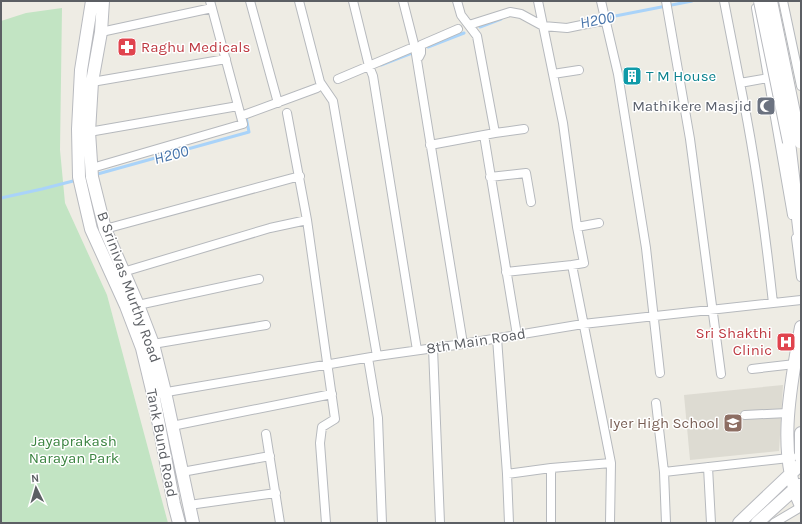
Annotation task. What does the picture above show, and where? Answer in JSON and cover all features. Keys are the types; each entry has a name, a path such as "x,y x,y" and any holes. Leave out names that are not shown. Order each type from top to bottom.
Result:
{"street":[{"name":"Tank Bund Road","path":"92,1 81,70 78,129 80,180 91,228 128,313 159,393 174,504 180,523"},
{"name":"B Srinivas Murthy Road","path":"103,1 101,32 92,82 89,132 92,173 105,229 154,344 159,393 172,426 193,523"},
{"path":"250,1 278,103"},
{"path":"299,1 320,82 333,101 377,356"},
{"path":"352,1 373,76 417,350"},
{"path":"403,1 417,58 463,344"},
{"path":"457,1 460,15 477,36 495,133"},
{"path":"506,272 584,263 577,227 563,123 538,1"},
{"path":"601,1 618,74 646,248 660,373"},
{"path":"724,1 750,134 761,201 773,303"},
{"path":"754,1 778,128 801,277"},
{"path":"760,1 797,144"},
{"path":"771,1 797,144 801,244"},
{"path":"783,1 801,86"},
{"path":"666,2 690,139 721,374"},
{"path":"92,173 242,124 211,4 101,32"},
{"path":"469,25 510,12 521,14 543,26 567,28 606,20"},
{"path":"417,58 421,53 421,45 458,29"},
{"path":"338,79 409,49"},
{"path":"92,82 226,58"},
{"path":"553,74 579,70"},
{"path":"740,83 768,78"},
{"path":"241,116 317,88"},
{"path":"89,132 238,106"},
{"path":"287,113 300,176 307,220 335,419 322,427 320,443 326,523"},
{"path":"778,128 801,124"},
{"path":"430,145 524,129"},
{"path":"484,135 517,335"},
{"path":"490,177 526,173 531,202"},
{"path":"105,229 300,176"},
{"path":"123,272 270,228 307,220"},
{"path":"577,227 599,223"},
{"path":"572,265 611,463 610,523"},
{"path":"138,305 259,280"},
{"name":"8th Main Road","path":"159,393 377,356 463,344 583,324 801,300"},
{"path":"154,344 266,325"},
{"path":"795,458 787,434 788,412 801,327"},
{"path":"497,338 509,523"},
{"path":"433,348 440,523"},
{"path":"368,358 378,418 382,523"},
{"path":"752,368 795,364"},
{"path":"172,426 332,394"},
{"path":"656,403 664,472 666,523"},
{"path":"745,415 788,412"},
{"path":"774,523 801,507 798,486 791,474 795,458 801,451 801,433"},
{"path":"266,434 280,523"},
{"path":"182,472 270,456"},
{"path":"664,472 795,458"},
{"path":"507,474 551,468 611,463"},
{"path":"739,523 801,464"},
{"path":"708,467 711,523"},
{"path":"551,468 552,523"},
{"path":"757,523 798,486"},
{"path":"189,506 276,493"}],"shaded area":[{"name":"Iyer High School","path":"783,385 779,451 690,460 684,395"}],"green space":[{"name":"Jayaprakash Narayan Park","path":"62,8 60,150 65,203 107,295 168,523 1,523 1,21 26,13"}],"waterway":[{"name":"H200","path":"605,18 692,1"},
{"name":"H200","path":"480,27 501,19"},
{"name":"H200","path":"428,47 464,33"},
{"name":"H200","path":"381,65 412,53"},
{"name":"H200","path":"94,175 249,132 246,117 249,116"},
{"name":"H200","path":"1,198 77,180"}],"place":[{"name":"Raghu Medicals","path":"127,47"},
{"name":"T M House","path":"632,76"},
{"name":"Mathikere Masjid","path":"766,106"},
{"name":"Sri Shakthi Clinic","path":"786,342"},
{"name":"Iyer High School","path":"733,423"}]}
